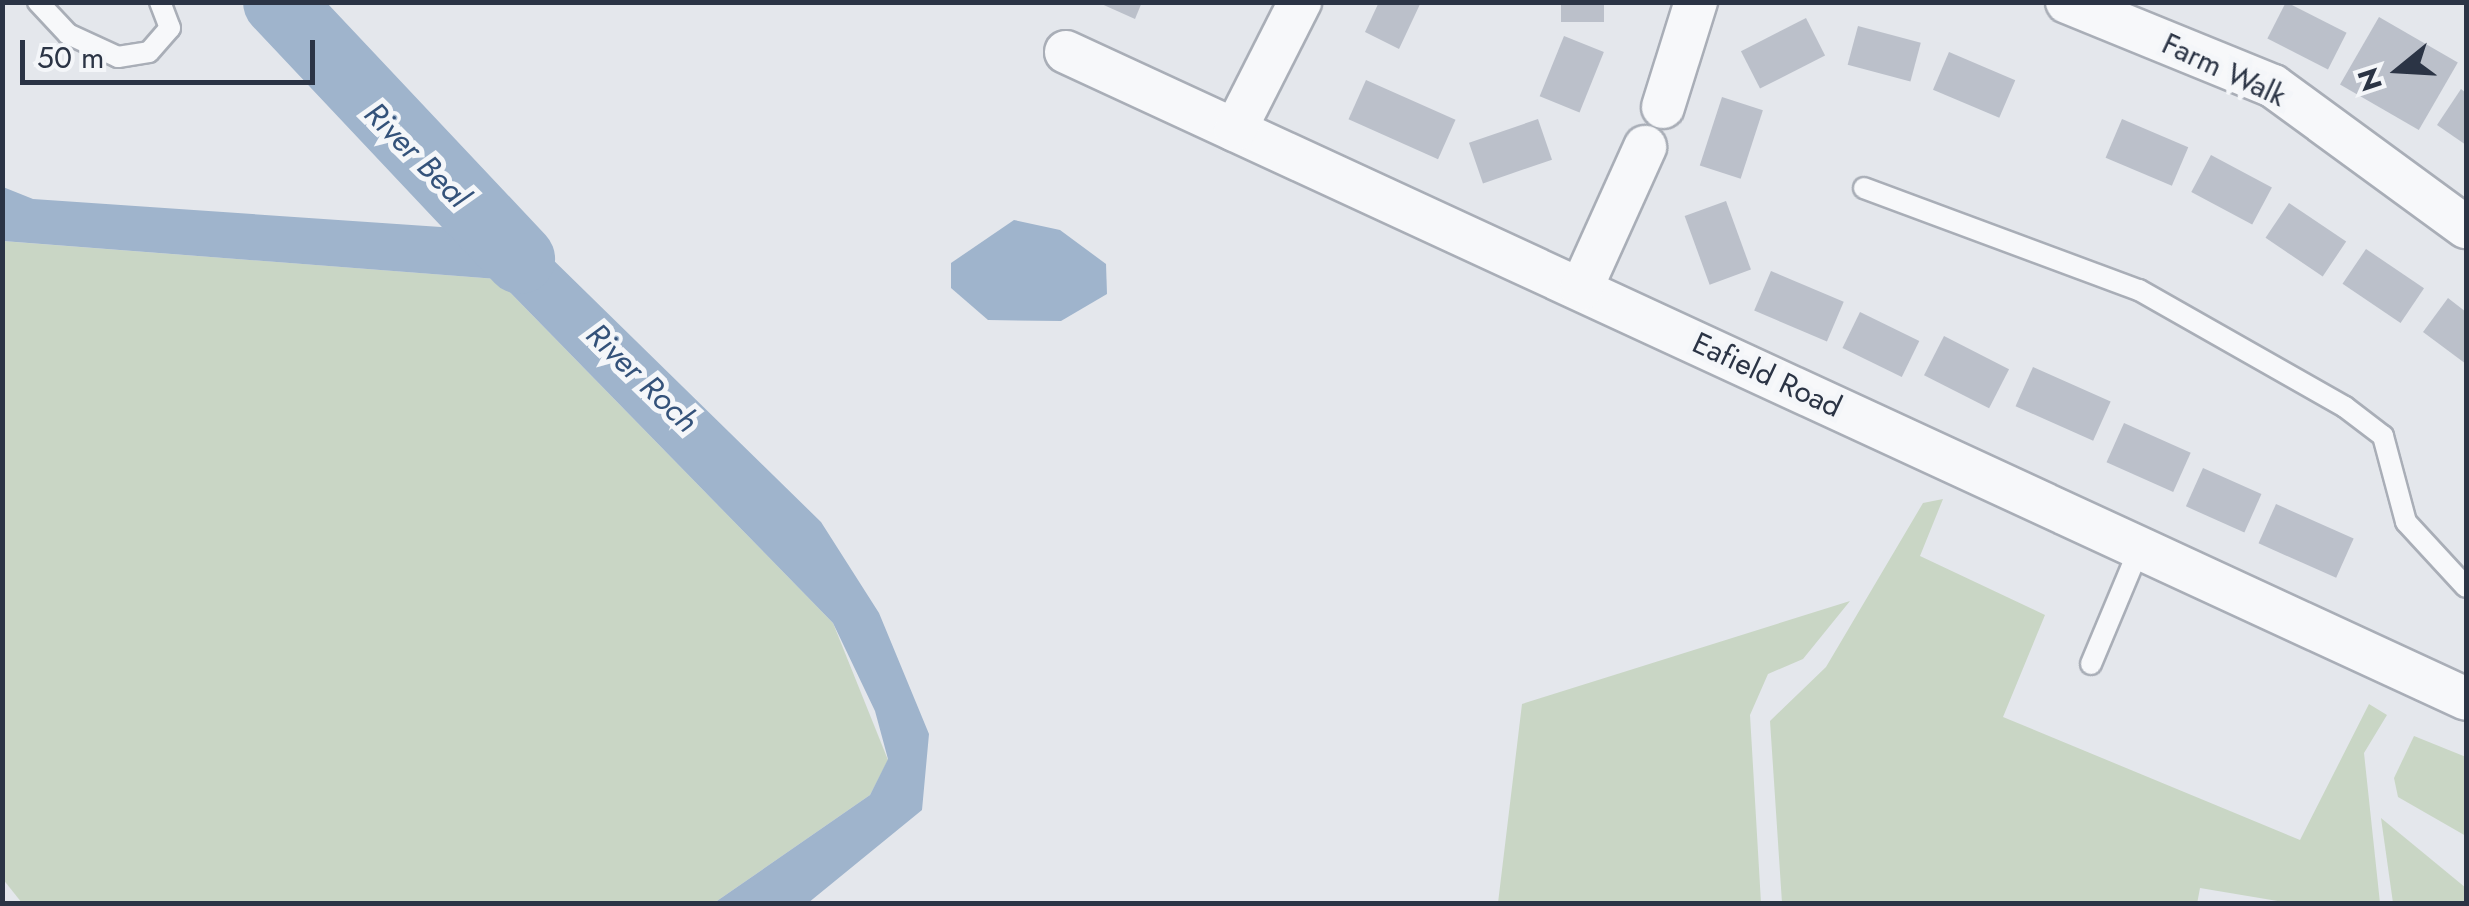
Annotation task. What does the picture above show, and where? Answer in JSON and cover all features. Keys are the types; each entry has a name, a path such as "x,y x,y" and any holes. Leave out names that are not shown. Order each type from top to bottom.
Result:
{"street":[{"path":"1235,130 1300,2"},
{"path":"1663,106 1696,2"},
{"name":"Farm Walk","path":"2067,2 2118,12 2273,86 2466,227"},
{"name":"Eafield Road","path":"1066,52 2466,698"},
{"path":"1581,289 1645,147"}],"lane":[{"path":"38,2 68,34 118,57 148,52 170,28 160,2"},
{"path":"1864,188 2140,290 2345,407 2382,436 2406,522 2466,587"},
{"path":"2091,664 2140,547"}],"green space":[{"path":"2,241 497,279 833,623 888,760 870,795 714,903 22,903 2,878"},
{"path":"1943,499 1920,556 2045,615 2003,717 2300,840 2369,704 2387,715 2364,753 2380,903 2289,903 2200,888 2197,904 1782,903 1770,721 1826,667 1923,503"},
{"path":"1850,601 1803,659 1768,674 1750,715 1761,903 1498,903 1522,704"},
{"path":"2414,736 2466,757 2466,836 2398,797 2394,778"},
{"path":"2381,818 2466,888 2466,903 2393,903"}],"water":[{"name":"River Roch","path":"3,187 33,199 470,229 542,249 821,522 879,613 929,734 922,810 808,903 714,903 870,795 888,759 875,711 833,623 497,279 3,241"},
{"path":"1014,220 1060,230 1106,264 1107,294 1061,321 988,320 951,288 951,263"}],"building":[{"path":"1097,2 1142,2 1135,19"},
{"path":"1379,2 1421,2 1399,49 1365,32"},
{"path":"1561,2 1604,2 1604,22 1561,22"},
{"path":"2286,2 2347,33 2328,69 2267,39"},
{"path":"2379,17 2458,62 2419,130 2340,85"},
{"path":"1806,18 1825,55 1760,89 1741,51"},
{"path":"1858,26 1921,43 1910,81 1848,65"},
{"path":"1564,36 1604,52 1580,112 1540,96"},
{"path":"1949,52 2015,80 1999,118 1933,90"},
{"path":"1366,80 1456,120 1438,159 1349,119"},
{"path":"2461,89 2466,93 2466,145 2437,125"},
{"path":"1722,97 1763,110 1741,179 1700,165"},
{"path":"1538,119 1552,160 1483,183 1469,143"},
{"path":"2122,119 2188,147 2172,186 2106,158"},
{"path":"2211,155 2272,187 2252,224 2191,192"},
{"path":"1726,201 1751,270 1710,285 1685,216"},
{"path":"2289,203 2346,242 2323,276 2266,238"},
{"path":"2366,249 2424,288 2401,323 2343,284"},
{"path":"1771,271 1844,302 1827,341 1754,311"},
{"path":"2448,298 2466,312 2466,364 2423,332"},
{"path":"1860,312 1919,341 1902,377 1842,348"},
{"path":"1944,336 2009,369 1989,408 1924,375"},
{"path":"2033,367 2111,402 2093,441 2016,406"},
{"path":"2124,423 2191,453 2173,492 2107,462"},
{"path":"2203,468 2261,494 2244,532 2186,506"},
{"path":"2276,504 2354,539 2336,578 2259,543"}],"waterway":[{"name":"River Beal","path":"278,2 520,259"}]}
